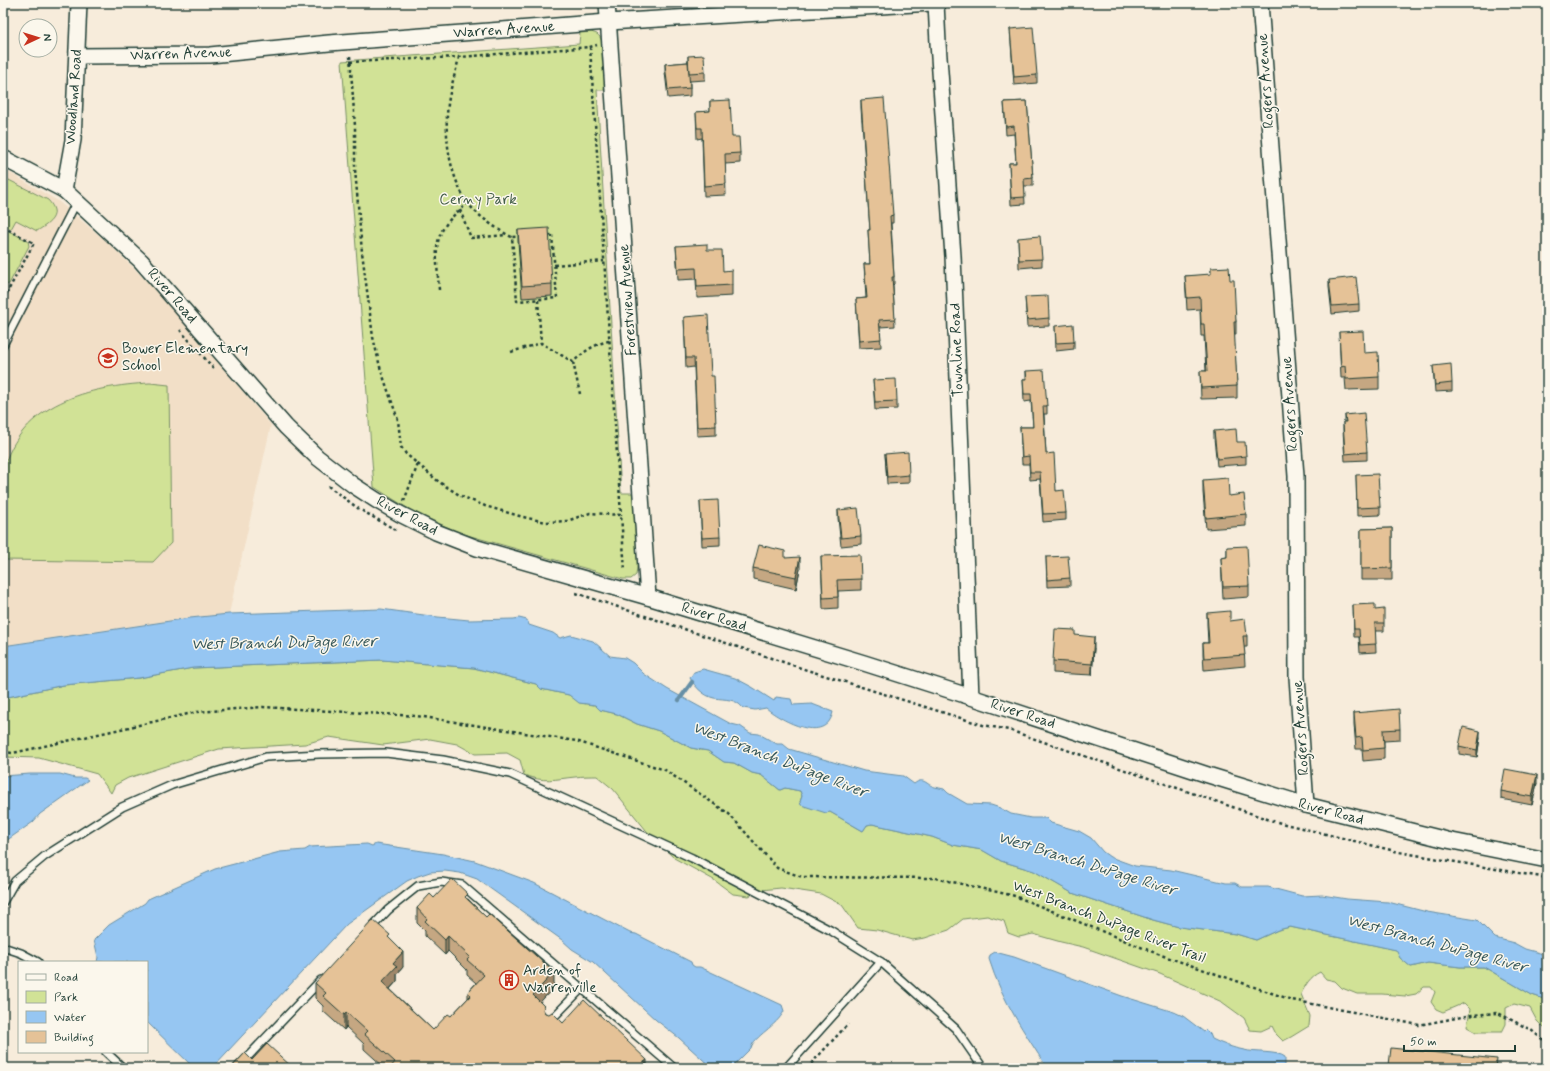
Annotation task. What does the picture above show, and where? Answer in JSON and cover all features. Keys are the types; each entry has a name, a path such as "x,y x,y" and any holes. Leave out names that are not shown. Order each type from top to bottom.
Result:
{"street":[{"name":"Woodland Road","path":"64,190 73,140 78,56 79,3"},
{"name":"Forestview Avenue","path":"607,3 648,597"},
{"name":"Warren Avenue","path":"78,56 210,55 349,42 608,22 932,3"},
{"name":"Townline Road","path":"936,3 953,264 972,697"},
{"name":"Rogers Avenue","path":"1260,3 1296,476 1297,677 1306,805"},
{"name":"River Road","path":"3,158 64,190 141,261 300,442 353,485 400,514 436,532 477,548 648,597 972,697 1208,776 1306,805 1447,840 1547,860"}],"lane":[{"path":"3,345 77,201"},
{"path":"3,407 3,422"},
{"path":"3,902 15,881 45,856 122,807 172,785 266,758 319,754 386,753 443,760 510,774 692,858 830,930 881,962 956,1029 983,1068"},
{"path":"366,933 388,910 418,886 441,882 462,885 674,1068"},
{"path":"3,947 21,952 36,961"},
{"path":"786,1068 881,962"},
{"path":"237,1068 328,972"},
{"path":"548,1024 582,988"},
{"path":"107,1053 123,1068"}],"path":[{"path":"349,42 355,170 361,237 374,338 383,375 398,420 401,448 439,482 461,496 485,506 523,517 557,522 567,521 590,513 621,515"},
{"path":"350,62 460,57 590,47 610,42"},
{"path":"590,47 625,571"},
{"path":"460,57 448,103 447,129 451,166 456,181 468,203 507,235 512,237 552,234 557,298 517,301 512,237"},
{"path":"439,290 436,254 438,238 444,227 468,203"},
{"path":"460,210 471,238 507,235"},
{"path":"3,227 34,243 3,300"},
{"path":"554,265 604,261"},
{"path":"3,286 9,289"},
{"path":"538,300 542,343"},
{"path":"176,325 216,372"},
{"path":"573,362 596,345 609,341"},
{"path":"511,352 542,343 573,362 580,394"},
{"path":"400,514 418,464"},
{"path":"325,483 340,496 359,509 398,531"},
{"path":"573,592 851,684 982,725 1009,730 1273,821 1399,852 1547,878"},
{"name":"West Branch DuPage River Trail","path":"3,752 13,753 197,712 263,707 417,716 576,741 665,770 729,814 777,868 802,877 935,878 1015,896 1158,954 1292,1000 1419,1025 1472,1015 1498,1013 1531,1030 1547,1042"},
{"path":"807,1068 848,1024"}],"shaded area":[{"name":"Bower Elementary School","path":"3,169 58,201 107,242 156,290 271,425 229,614 190,618 3,646"}],"green space":[{"name":"Cerny Park","path":"591,32 597,34 601,38 606,60 607,90 597,90 621,493 633,493 638,560 636,575 631,579 623,579 460,533 412,511 374,487 342,61 579,44 580,33"},
{"path":"3,177 48,200 54,210 53,218 50,222 37,231 16,220 11,229 3,225"},
{"path":"3,228 28,241 29,246 9,284 4,285 3,284"},
{"path":"150,383 169,385 171,543 153,562 3,560 2,474 12,448 25,429 41,414 60,403 82,394 104,388"},
{"path":"383,660 474,668 536,684 541,689 569,695 580,703 595,705 600,710 617,714 637,724 659,731 691,748 708,751 724,762 734,763 752,773 761,775 780,790 785,788 800,791 802,796 800,802 830,812 863,831 867,825 872,824 932,837 953,845 982,850 1001,861 1034,871 1072,893 1153,920 1179,927 1236,934 1256,940 1278,930 1290,927 1397,950 1400,958 1411,967 1428,963 1460,967 1484,967 1532,995 1547,1000 1547,1031 1537,1021 1530,1008 1514,1004 1506,1008 1506,1024 1502,1032 1476,1032 1467,1027 1470,1009 1464,1003 1443,1012 1436,1009 1431,1002 1435,992 1431,987 1424,987 1416,994 1405,996 1357,994 1342,988 1335,981 1326,979 1320,972 1309,981 1301,994 1310,1016 1309,1026 1283,1041 1276,1034 1272,1026 1261,1031 1250,1030 1244,1018 1222,1002 1160,974 1083,947 1033,934 1019,937 1008,933 1004,921 987,916 963,919 949,930 925,938 912,940 877,930 858,928 842,905 821,894 781,888 761,890 749,896 733,894 714,880 674,858 650,835 613,789 597,776 580,776 550,780 538,779 524,775 520,760 507,753 475,754 457,744 430,739 383,745 329,737 305,744 219,749 128,778 115,785 111,793 97,774 39,758 3,757 3,698 64,685 139,678 193,668"}],"water":[{"name":"West Branch DuPage River","path":"381,609 469,620 519,618 527,620 529,625 553,633 560,638 571,635 593,641 610,656 625,658 633,663 644,674 667,689 731,724 740,726 750,733 759,734 777,744 783,744 789,749 864,771 903,776 914,784 923,781 932,786 944,789 967,804 991,805 1011,814 1031,818 1046,818 1051,823 1079,831 1091,838 1103,852 1110,857 1135,866 1171,870 1226,883 1235,883 1242,887 1268,887 1302,896 1322,895 1347,899 1388,902 1427,912 1477,920 1495,938 1547,955 1547,1000 1532,995 1484,967 1460,967 1428,963 1411,967 1400,958 1396,950 1290,927 1278,930 1256,940 1236,934 1179,927 1153,920 1072,893 1034,871 1001,861 982,850 953,845 932,837 872,824 867,825 863,831 830,812 826,813 801,805 800,802 802,796 800,791 785,788 780,790 761,775 752,773 734,763 724,762 708,751 691,748 659,731 637,724 617,714 600,710 595,705 579,703 569,695 541,689 536,684 474,668 382,660 193,668 139,678 64,685 3,698 3,646 190,618 229,614"},
{"path":"703,669 735,678 774,701 776,697 791,699 793,705 812,704 833,712 829,722 822,727 813,729 792,724 766,708 755,710 743,708 737,702 710,697 697,688 690,678 694,672"},
{"path":"60,774 75,778 85,778 88,780 40,814 33,822 3,843 3,776"},
{"path":"367,844 372,846 376,844 443,854 475,861 534,883 630,933 636,934 691,962 695,967 700,967 782,1005 784,1011 776,1021 756,1039 751,1048 731,1068 712,1068 679,1038 656,1020 593,962 572,949 562,940 477,879 460,873 445,871 430,872 407,881 347,924 212,1068 194,1068 148,1023 148,961 97,961 98,957 94,940 109,925 145,903 148,899 215,869 280,852 305,850 310,847"},
{"path":"995,952 1014,957 1122,996 1174,1012 1183,1016 1204,1032 1206,1030 1212,1039 1216,1041 1228,1046 1249,1051 1282,1055 1285,1057 1285,1065 1283,1068 1047,1068 1014,1015 1000,989 989,959 990,955"}],"building":[{"path":"1033,27 1037,75 1014,77 1010,29"},
{"path":"704,55 705,72 689,73 688,56"},
{"path":"688,62 690,88 668,90 665,64"},
{"path":"884,98 893,215 890,216 895,319 879,320 881,339 859,341 856,299 867,298 864,264 870,264 868,230 870,230 861,100"},
{"path":"730,100 732,137 739,137 740,153 725,154 726,184 704,186 702,128 697,128 696,112 710,111 710,101"},
{"path":"1027,101 1033,178 1024,179 1025,197 1011,198 1009,163 1016,163 1014,126 1006,127 1004,102"},
{"path":"549,228 552,284 522,286 518,230"},
{"path":"1040,236 1042,259 1019,260 1018,238"},
{"path":"707,244 707,250 722,250 723,271 732,270 732,285 697,287 696,268 678,269 676,246"},
{"path":"1229,267 1230,280 1234,280 1237,386 1201,388 1200,371 1207,371 1204,324 1201,324 1200,297 1187,298 1185,276 1211,274 1211,268"},
{"path":"1356,277 1359,304 1332,306 1329,280"},
{"path":"1048,296 1049,318 1027,320 1025,297"},
{"path":"708,315 711,376 714,376 716,426 697,427 694,358 686,358 684,317"},
{"path":"1073,324 1074,342 1056,343 1055,326"},
{"path":"1363,331 1364,353 1378,352 1379,377 1346,379 1345,366 1341,367 1339,332"},
{"path":"1451,364 1452,383 1435,385 1433,366"},
{"path":"1044,370 1047,406 1043,406 1046,454 1054,453 1056,491 1064,490 1066,513 1043,514 1040,472 1030,472 1029,456 1022,457 1020,427 1033,427 1031,394 1024,394 1023,379 1027,379 1026,371"},
{"path":"896,379 897,401 875,402 873,380"},
{"path":"1364,413 1367,452 1345,454 1343,422 1346,422 1345,415"},
{"path":"1236,429 1237,442 1245,442 1246,456 1217,459 1214,431"},
{"path":"908,452 909,475 887,477 885,454"},
{"path":"1378,474 1380,507 1357,508 1356,475"},
{"path":"1228,478 1229,496 1244,494 1246,514 1206,518 1203,480"},
{"path":"718,500 720,537 702,538 700,501"},
{"path":"858,508 861,536 841,538 838,510"},
{"path":"1392,528 1392,568 1361,569 1361,529"},
{"path":"759,545 785,551 785,558 800,557 796,577 753,568"},
{"path":"1247,546 1249,586 1223,587 1221,558 1227,557 1227,547"},
{"path":"860,555 861,579 837,580 838,597 823,598 821,556"},
{"path":"1068,556 1070,578 1047,580 1046,557"},
{"path":"1375,604 1375,610 1384,609 1384,623 1375,623 1376,644 1360,645 1359,629 1354,629 1353,605"},
{"path":"1230,611 1230,621 1245,619 1247,636 1243,636 1245,655 1204,658 1203,643 1209,643 1207,613"},
{"path":"1055,629 1075,630 1075,635 1094,637 1092,664 1053,661"},
{"path":"1399,709 1400,729 1383,730 1384,748 1363,750 1362,737 1356,738 1354,713"},
{"path":"1463,727 1480,731 1477,750 1459,746"},
{"path":"1505,769 1537,775 1532,797 1501,791"},
{"name":"Arden of Warrenville","path":"452,879 468,894 465,897 486,917 489,914 554,972 533,995 544,1006 543,1010 545,1013 549,1014 552,1012 563,1023 584,1000 647,1060 644,1062 650,1068 390,1068 395,1062 364,1034 367,1031 346,1012 344,1015 323,996 326,993 315,983 373,920 390,935 388,937 403,952 393,963 397,966 382,982 433,1030 448,1014 451,1016 471,995 468,992 484,975 467,960 470,957 448,936 445,940 425,921 427,919 417,908 430,894 434,898"},
{"path":"267,1044 293,1068 231,1068 245,1053 252,1060"},
{"path":"1391,1048 1497,1059 1496,1068 1384,1068 1385,1064 1389,1065"}],"waterway":[{"path":"679,700 692,682"}],"place":[{"name":"Bower Elementary School","path":"108,358"},
{"name":"Arden of Warrenville","path":"509,980"}]}
